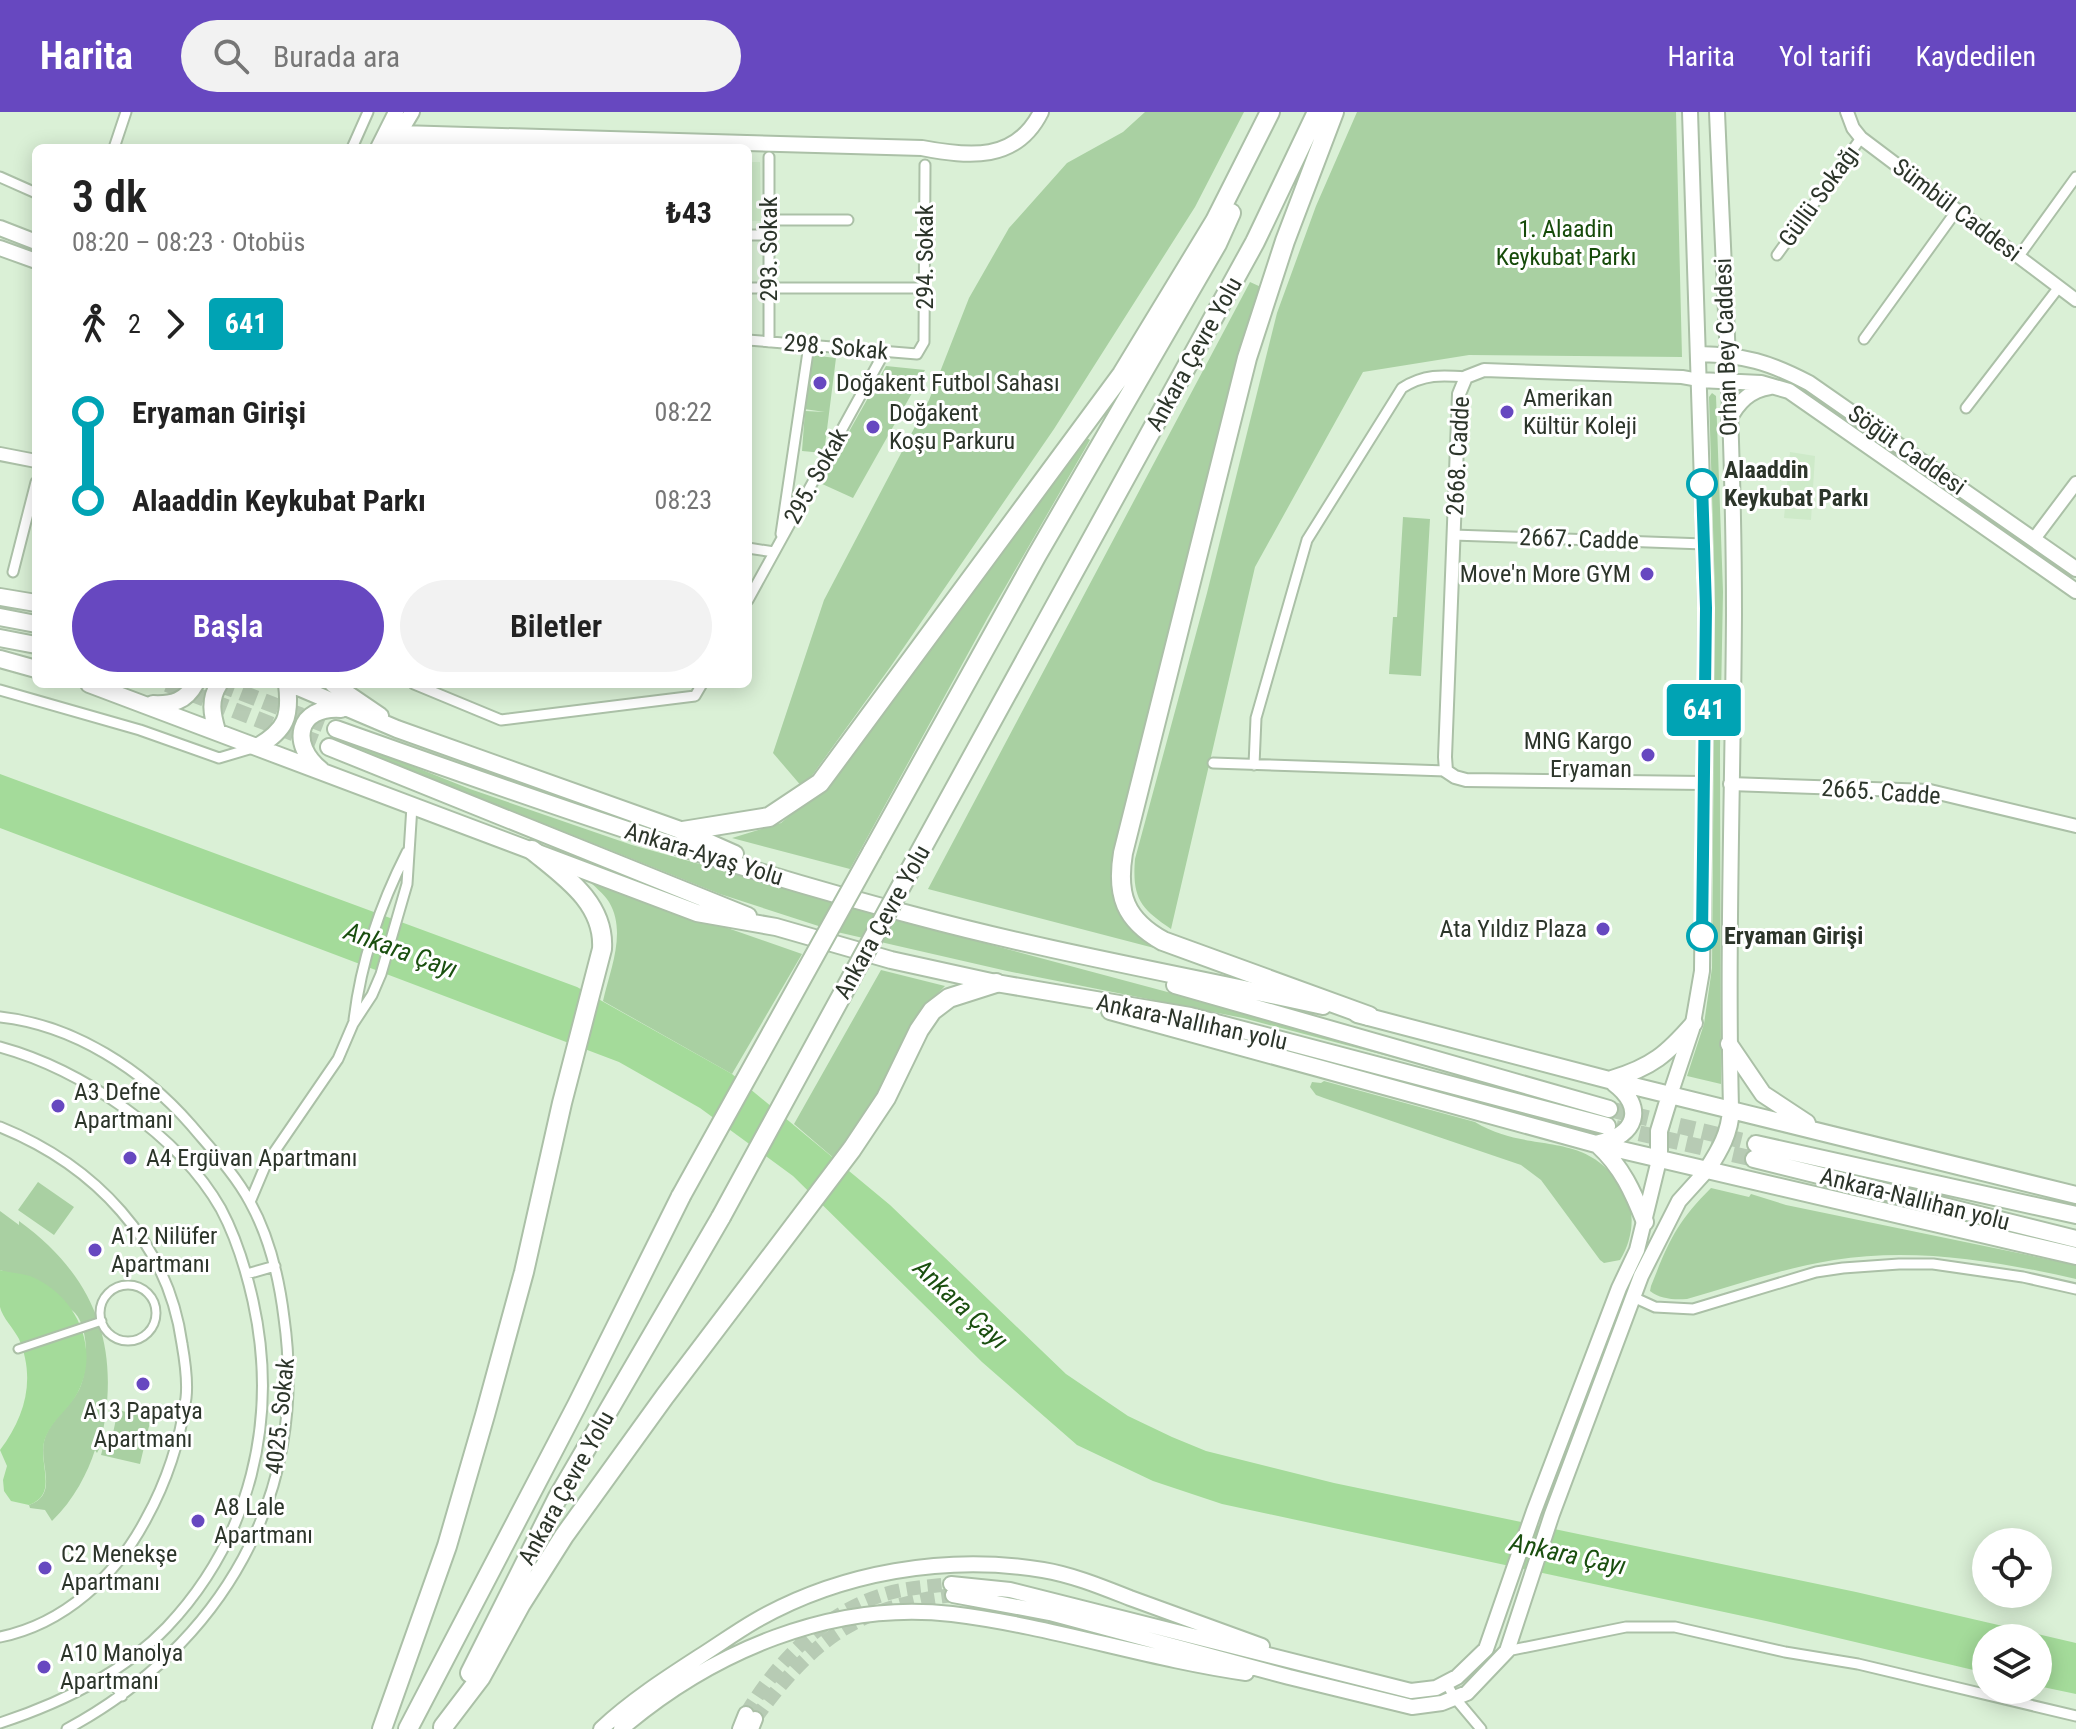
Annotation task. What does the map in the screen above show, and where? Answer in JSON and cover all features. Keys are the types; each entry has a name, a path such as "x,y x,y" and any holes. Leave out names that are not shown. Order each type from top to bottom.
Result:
{"highway":[{"path":"683,831 769,817 820,783 1122,374 1215,221 1270,112"},
{"name":"Ankara Çevre Yolu","path":"408,1729 577,1405 681,1196 1037,555 1217,244 1276,112"},
{"name":"Ankara Çevre Yolu","path":"442,1728 558,1497 721,1217 1255,242 1317,112"},
{"path":"1334,112 1285,241 1247,358 1123,853 1121,890 1137,923 1163,941 1369,1016"},
{"path":"0,597 32,602"},
{"path":"0,617 32,623"},
{"path":"0,638 32,644"},
{"path":"0,659 32,668"},
{"path":"101,688 697,913 776,927"},
{"path":"147,704 178,702 189,695 193,688"},
{"path":"216,688 212,710 217,731"},
{"path":"257,747 275,736 286,722 289,688"},
{"path":"299,688 397,729 683,831 799,883"},
{"path":"340,688 397,729"},
{"path":"326,774 311,762 304,751 301,734 304,724 316,712 329,708 351,709"},
{"name":"Ankara-Ayaş Yolu","path":"336,729 587,818 799,883 915,916 1078,956"},
{"name":"Ankara-Ayaş Yolu","path":"329,747 776,927"},
{"path":"382,1729 456,1517 524,1272 603,935 593,909 564,877 532,850"},
{"name":"Ankara-Nallıhan yolu","path":"776,927 891,960 996,983 1190,1016 1608,1117 1078,956"},
{"path":"1078,956 1369,1016 1609,1080 2076,1195"},
{"path":"442,1728 481,1677 521,1604 564,1536 852,1149 886,1098 919,1030 932,1011 949,998 996,983"},
{"path":"1051,993 1159,1026 1596,1144 2076,1256"},
{"path":"1609,1080 1647,1067 1660,1059 1694,1023"},
{"path":"1729,1044 1763,1094 1818,1131"},
{"path":"1596,1144 1622,1136 1633,1119 1630,1099 1609,1080"},
{"path":"1659,1160 1659,1131 1670,1095"},
{"path":"1707,1170 1722,1147 1731,1109"},
{"path":"1596,1144 1623,1173 1645,1222"},
{"name":"Ankara-Nallıhan yolu","path":"2076,1215 1755,1151 2076,1239"}],"main road":[{"path":"380,144 396,112"},
{"path":"395,142 412,112"},
{"path":"752,145 906,147 988,152 1007,148 1028,134 1041,112"},
{"name":"Orhan Bey Caddesi","path":"1670,1095 1694,1023 1702,971 1704,544 1690,112"},
{"name":"Orhan Bey Caddesi","path":"1717,112 1734,612 1730,784 1731,1109"},
{"path":"395,142 450,144"},
{"path":"395,142 599,144"},
{"path":"752,152 923,156 939,151"},
{"path":"0,228 32,240"},
{"path":"0,248 32,260"},
{"name":"Söğüt Caddesi","path":"1699,354 1727,355 1762,362 1809,383 2076,569"},
{"name":"Söğüt Caddesi","path":"1699,380 1778,386 1818,409 2076,591"},
{"path":"1729,420 1751,393 1778,386"},
{"path":"1659,1160 1637,1250 1619,1288 1534,1511 1486,1649 1457,1677 1436,1688 1411,1691 1010,1590 952,1590 1412,1707 1442,1703 1467,1693 1507,1651 1552,1514 1641,1276 1679,1201 1707,1170"},
{"path":"1619,1288 1633,1297"},
{"path":"601,1729 682,1668 756,1620 847,1582 947,1565 1003,1565 1046,1570 1091,1583 1322,1669"},
{"path":"621,1729 650,1706 756,1645 832,1621 878,1614 926,1613 974,1617 1226,1670 1319,1684"},
{"path":"740,1729 751,1721"}],"street":[{"path":"115,144 126,112"},
{"path":"354,144 368,112"},
{"name":"Sümbül Caddesi","path":"1847,112 1861,138 2076,300"},
{"name":"Güllü Sokağı","path":"1777,255 1861,138"},
{"name":"293. Sokak","path":"769,157 769,342"},
{"name":"294. Sokak","path":"922,349 925,165"},
{"path":"0,177 32,191"},
{"path":"2019,256 2076,177"},
{"path":"1864,339 1957,210"},
{"path":"769,220 848,220"},
{"path":"752,235 769,235"},
{"path":"1966,408 2059,287"},
{"path":"752,288 925,288"},
{"name":"298. Sokak","path":"752,340 917,354 922,349"},
{"path":"780,542 809,345"},
{"name":"295. Sokak","path":"752,583 780,542 885,351"},
{"name":"2668. Cadde","path":"1446,771 1459,394 1466,377 1484,370 1699,380"},
{"path":"1254,765 1256,718 1311,530 1402,388 1416,378 1432,375 1466,377"},
{"path":"0,454 32,460"},
{"path":"2034,539 2076,483"},
{"path":"13,572 32,498"},
{"name":"2667. Cadde","path":"1453,535 1704,544"},
{"path":"752,549 774,552"},
{"path":"424,688 501,720 695,696 700,688"},
{"path":"0,690 140,730 219,758 257,747"},
{"path":"212,756 217,731"},
{"path":"1213,763 1446,771 1466,780 1703,783"},
{"name":"2665. Cadde","path":"1730,784 1930,791 2076,826"},
{"path":"250,1202 266,1164 338,1059 353,1024 372,995 381,974 407,884 412,806"},
{"path":"353,1024 357,989 380,911 409,849"},
{"name":"4025. Sokak","path":"0,1017 66,1034 101,1051 134,1073 185,1118 234,1176 250,1202 275,1266 288,1344 287,1401 275,1479 264,1513 242,1560 209,1612 170,1657 122,1696 67,1729"},
{"path":"0,1047 33,1056 97,1091 139,1120 174,1151 202,1182 221,1209 247,1274 259,1328 264,1395 252,1480 226,1542 193,1597 165,1629 93,1684 0,1723"},
{"path":"0,1127 28,1138 82,1173 117,1205 142,1236 172,1295 180,1324 186,1396 171,1467 130,1548 94,1587 46,1623 0,1637"},
{"path":"1633,1297 1655,1307 1693,1309 1816,1272 1899,1264 1933,1264 2023,1277 2076,1289"},
{"path":"247,1274 275,1266"},
{"path":"134,1285 142,1288 156,1308 153,1324 142,1337 135,1340 118,1339 111,1335 102,1321 101,1305 117,1287 134,1285"},
{"path":"19,1348 102,1321"},
{"path":"1507,1651 1626,1627 1675,1627 1785,1652 1858,1664 2076,1716"},
{"path":"108,1674 122,1696"},
{"path":"1446,1683 1481,1729"}],"shaded area":[{"path":"752,162 760,162 761,221 752,221"},
{"path":"1790,452 1815,456 1811,520 1784,518"}],"green space":[{"path":"1145,112 1244,112 1195,207 1054,429 803,788 773,753 824,600 929,400 969,298 1009,228 1067,163 1123,132"},
{"name":"1. Alaadin Keykubat Parkı","path":"1357,112 1676,112 1682,357 1469,355 1363,372 1255,567 1171,929 1140,901 1135,883 1135,859 1207,593 1277,313 1316,206"},
{"path":"1250,282 1261,287 1111,877 1118,899 1159,945 1158,949 928,889"},
{"path":"810,355 836,358 824,453 802,451 805,411 825,412 804,409"},
{"name":"Doğakent Koşu Parkuru","path":"886,366 925,370 853,498 820,483"},
{"path":"1712,393 1716,396 1723,592 1721,1084 1687,1076 1704,1024 1712,968 1715,592 1709,397"},
{"path":"1081,434 1090,440 988,617 850,869 732,838 781,823 813,796"},
{"path":"1403,517 1430,519 1421,676 1389,674 1393,617 1397,617"},
{"path":"332,734 470,789 632,845 913,924 1609,1110 1608,1114 1243,1018 1007,971 837,932 720,894 330,738"},
{"path":"587,879 802,954 732,1074 603,1001 615,951 617,926 609,902"},
{"path":"881,970 945,986 924,1008 885,1085 836,1160 794,1124"},
{"path":"1324,1081 1475,1122 1517,1138 1577,1150 1595,1159 1611,1173 1626,1195 1631,1211 1631,1228 1620,1260 1604,1263 1600,1260 1541,1180 1521,1165 1316,1095 1310,1087 1312,1082"},
{"path":"38,1182 74,1207 54,1235 18,1210"},
{"path":"1711,1188 2076,1265 2076,1279 1955,1258 1864,1256 1815,1263 1687,1299 1654,1294 1650,1291 1651,1286 1675,1233"},
{"path":"0,1211 19,1225 19,1221 69,1268 86,1293 98,1321 105,1350 108,1381 106,1414 99,1449 97,1453 95,1450 73,1495 52,1521 45,1510 30,1508 29,1505 44,1493 43,1445 46,1435 82,1382 86,1362 85,1340 75,1313 0,1270"},
{"path":"118,1410 151,1418 140,1464 101,1455 107,1432 113,1433"}],"water":[{"name":"Ankara Çayı","path":"0,774 577,987 732,1074 890,1205 1066,1374 1128,1416 1206,1451 1334,1483 1856,1592 1994,1624 1972,1624 1972,1670 1766,1621 1222,1504 1153,1481 1077,1445 982,1362 793,1176 700,1108 619,1062 0,828"},
{"path":"0,1270 30,1276 60,1295 80,1324 85,1340 87,1357 78,1392 53,1424 43,1446 44,1493 29,1505 11,1501 4,1491 7,1466 0,1450 21,1411 27,1369 19,1339 0,1307"},
{"path":"2052,1637 2076,1643 2076,1694 2052,1689"}],"tunnel":[{"path":"177,688 329,747"},
{"path":"229,688 336,729"},
{"path":"1609,1109 1756,1144"},
{"path":"1616,1128 1754,1159"},
{"path":"746,1714 792,1653 831,1620 877,1597 902,1590 951,1584"},
{"path":"755,1719 796,1669 839,1632 889,1608 953,1595"}],"bus line":[{"name":"641","path":"1702,484 1706,608 1702,936"}],"place":[{"name":"Doğakent Futbol Sahası","path":"820,383"},
{"name":"Amerikan Kültür Koleji","path":"1507,412"},
{"name":"Doğakent Koşu Parkuru","path":"873,427"},
{"name":"Alaaddin Keykubat Parkı","path":"1702,484"},
{"name":"Move'n More GYM","path":"1647,574"},
{"name":"MNG Kargo Eryaman","path":"1648,755"},
{"name":"Ata Yıldız Plaza","path":"1603,929"},
{"name":"Eryaman Girişi","path":"1702,936"},
{"name":"A3 Defne Apartmanı","path":"58,1106"},
{"name":"A4 Ergüvan Apartmanı","path":"130,1158"},
{"name":"A12 Nilüfer Apartmanı","path":"95,1250"},
{"name":"A13 Papatya Apartmanı","path":"143,1384"},
{"name":"A8 Lale Apartmanı","path":"198,1521"},
{"name":"C2 Menekşe Apartmanı","path":"45,1568"},
{"name":"A10 Manolya Apartmanı","path":"44,1667"}]}
